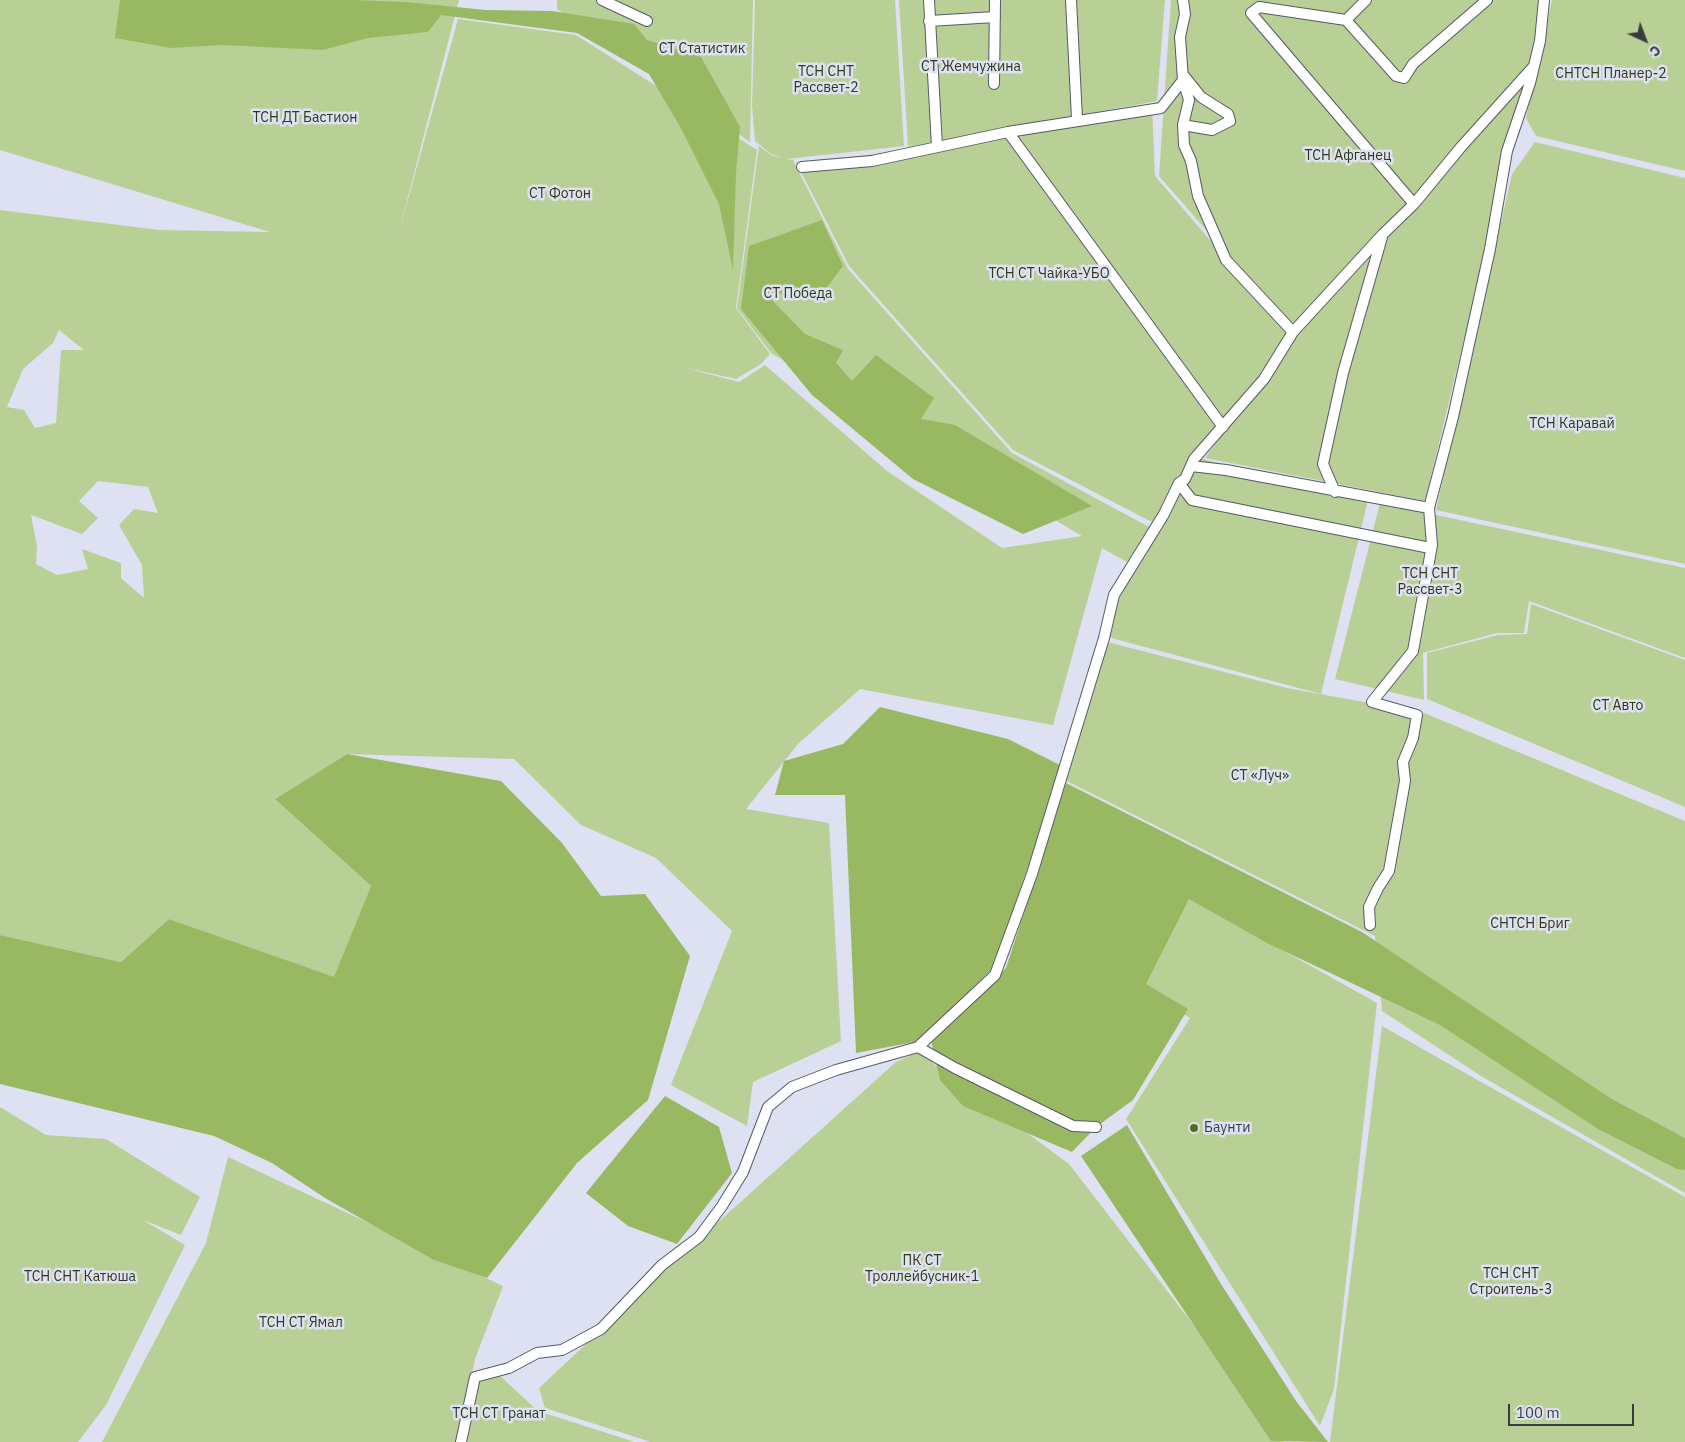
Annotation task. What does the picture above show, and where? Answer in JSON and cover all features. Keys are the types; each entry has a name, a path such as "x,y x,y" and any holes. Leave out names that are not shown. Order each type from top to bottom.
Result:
{"street":[{"path":"602,0 647,20"},
{"path":"929,0 937,147"},
{"path":"994,84 995,0"},
{"path":"1070,0 1077,119"},
{"path":"1183,0 1184,14 1180,37 1183,77 1189,100 1183,125 1184,145 1191,161 1198,196 1226,260 1292,332"},
{"path":"1346,20 1366,0"},
{"path":"1414,204 1252,13 1259,7 1346,20 1396,76 1404,78 1413,64 1487,0"},
{"path":"1370,925 1369,907 1389,871 1405,781 1403,762 1413,738 1417,715 1372,702 1413,652 1432,545 1429,508 1453,417 1490,249 1507,151 1540,41 1544,0"},
{"path":"929,21 995,17"},
{"path":"461,1442 475,1377 509,1368 537,1353 562,1350 602,1330 662,1265 699,1237 722,1206 743,1172 768,1107 792,1087 836,1070 918,1048 995,975 1032,874 1104,638 1114,595 1164,514 1180,483 1185,479 1191,466 1268,374 1292,332 1383,234 1414,204 1461,147 1534,66"},
{"path":"802,167 872,161 1077,119 1161,108 1183,77"},
{"path":"1183,77 1201,98 1228,114 1230,121 1212,130 1183,125"},
{"path":"1008,132 1223,427"},
{"path":"1335,492 1323,464 1343,373 1383,234"},
{"path":"1191,466 1226,470 1335,492 1429,508"},
{"path":"1180,483 1192,500 1430,548"},
{"path":"918,1048 1074,1126 1096,1127"}],"green space":[{"path":"0,0 459,0 398,235 458,19 576,35 757,150 736,308 770,354 761,364 736,379 682,367 739,382 765,365 887,471 1002,548 1082,536 771,353 737,308 759,146 771,155 783,158 771,154 755,141 752,106 755,0 895,0 904,146 787,159 793,160 848,269 1012,453 1149,527 1152,522 1013,450 849,266 796,162 867,155 1152,105 1155,176 1288,331 1259,376 1191,456 1368,500 1321,694 1100,635 1111,590 1144,534 1127,562 1102,548 1053,725 860,689 799,743 746,809 829,823 841,1041 753,1082 747,1126 671,1085 732,931 656,858 581,825 514,759 347,754 275,799 371,886 334,978 169,919 121,962 0,935 0,210 159,230 270,232 0,150","holes":["59,330 84,350 61,350 56,423 35,428 24,410 7,407 23,369 53,343","98,481 148,487 158,513 134,509 119,525 142,565 144,598 121,578 121,563 82,549 88,569 57,575 36,564 37,546 31,515 82,534 98,518 79,501"]},
{"path":"120,0 353,0 406,2 486,10 552,11 634,24 647,40 701,57 740,127 736,173 733,270 719,204 682,130 649,74 577,33 441,15 428,32 368,38 323,50 223,45 171,48 115,38"},
{"name":"СТ Статистик","path":"557,0 753,0 750,142 557,9"},
{"name":"СТ Жемчужина","path":"899,0 1165,0 1157,101 908,147"},
{"name":"ТСН Афганец","path":"1171,0 1546,0 1425,501 1205,458 1297,334 1159,176"},
{"name":"СНТСН Планер-2","path":"1552,0 1685,0 1685,171 1536,136 1526,118"},
{"name":"ТСН Каравай","path":"1535,142 1685,178 1685,564 1436,510 1512,174"},
{"path":"822,220 843,266 827,287 768,296 805,334 843,350 836,363 852,381 876,355 934,398 921,419 955,425 1092,506 1023,534 913,479 812,395 741,309 749,246"},
{"name":"ТСН СНТ Рассвет-3","path":"1380,503 1685,568 1685,658 1529,601 1524,633 1497,633 1423,653 1424,700 1335,679"},
{"name":"СТ Авто","path":"1531,604 1685,660 1685,807 1427,699 1427,653 1498,635 1527,634"},
{"name":"СНТСН Бриг","path":"1107,642 1287,688 1424,713 1685,821 1685,1193 1481,1076 1382,1011 1375,936 1063,779"},
{"path":"880,707 1008,739 1062,766 994,967 920,1041 856,1053 845,795 775,795 784,761 843,744"},
{"path":"347,754 501,781 562,843 601,896 645,894 690,956 648,1100 577,1163 487,1278 434,1260 325,1198 272,1163 214,1136 0,1084 0,935 121,962 169,919 334,977 371,886 275,799"},
{"path":"1066,783 1362,932 1610,1098 1685,1138 1685,1170 1677,1169 1598,1129 1440,1025 1267,943 1189,899 1146,984 1188,1009 1133,1100 1096,1127 1072,1152 963,1106 940,1080 931,1040 1006,968"},
{"path":"1184,895 1377,1003 1334,1389 1320,1426 1126,1119 1190,1018 1140,986"},
{"name":"ТСН СНТ Строитель-3","path":"1382,1026 1685,1197 1685,1442 1330,1442"},
{"name":"ПК СТ Троллейбусник-1","path":"918,1052 1069,1164 1284,1442 651,1442 545,1408 539,1388 666,1269 896,1062"},
{"path":"665,1096 719,1127 732,1173 677,1244 628,1226 586,1193"},
{"name":"ТСН СНТ Катюша","path":"0,1107 46,1135 106,1139 200,1197 181,1235 143,1220 185,1245 106,1405 78,1442 0,1442"},
{"path":"1127,1125 1221,1284 1296,1401 1328,1442 1271,1441 1081,1156"},
{"name":"ТСН СТ Ямал","path":"228,1157 503,1286 475,1359 458,1442 102,1442 206,1243"},
{"name":"ТСН СТ Гранат","path":"498,1374 538,1411 635,1442 466,1442 478,1379"}],"place":[{"name":"Баунти","path":"1194,1128"}],"park label":[{"name":"ТСН СНТ Рассвет-2","path":"826,80"},
{"name":"ТСН ДТ Бастион","path":"305,118"},
{"name":"СТ Фотон","path":"560,194"},
{"name":"ТСН СТ Чайка-УБО","path":"1049,274"},
{"name":"СТ Победа","path":"798,294"},
{"name":"СТ «Луч»","path":"1260,776"}]}
